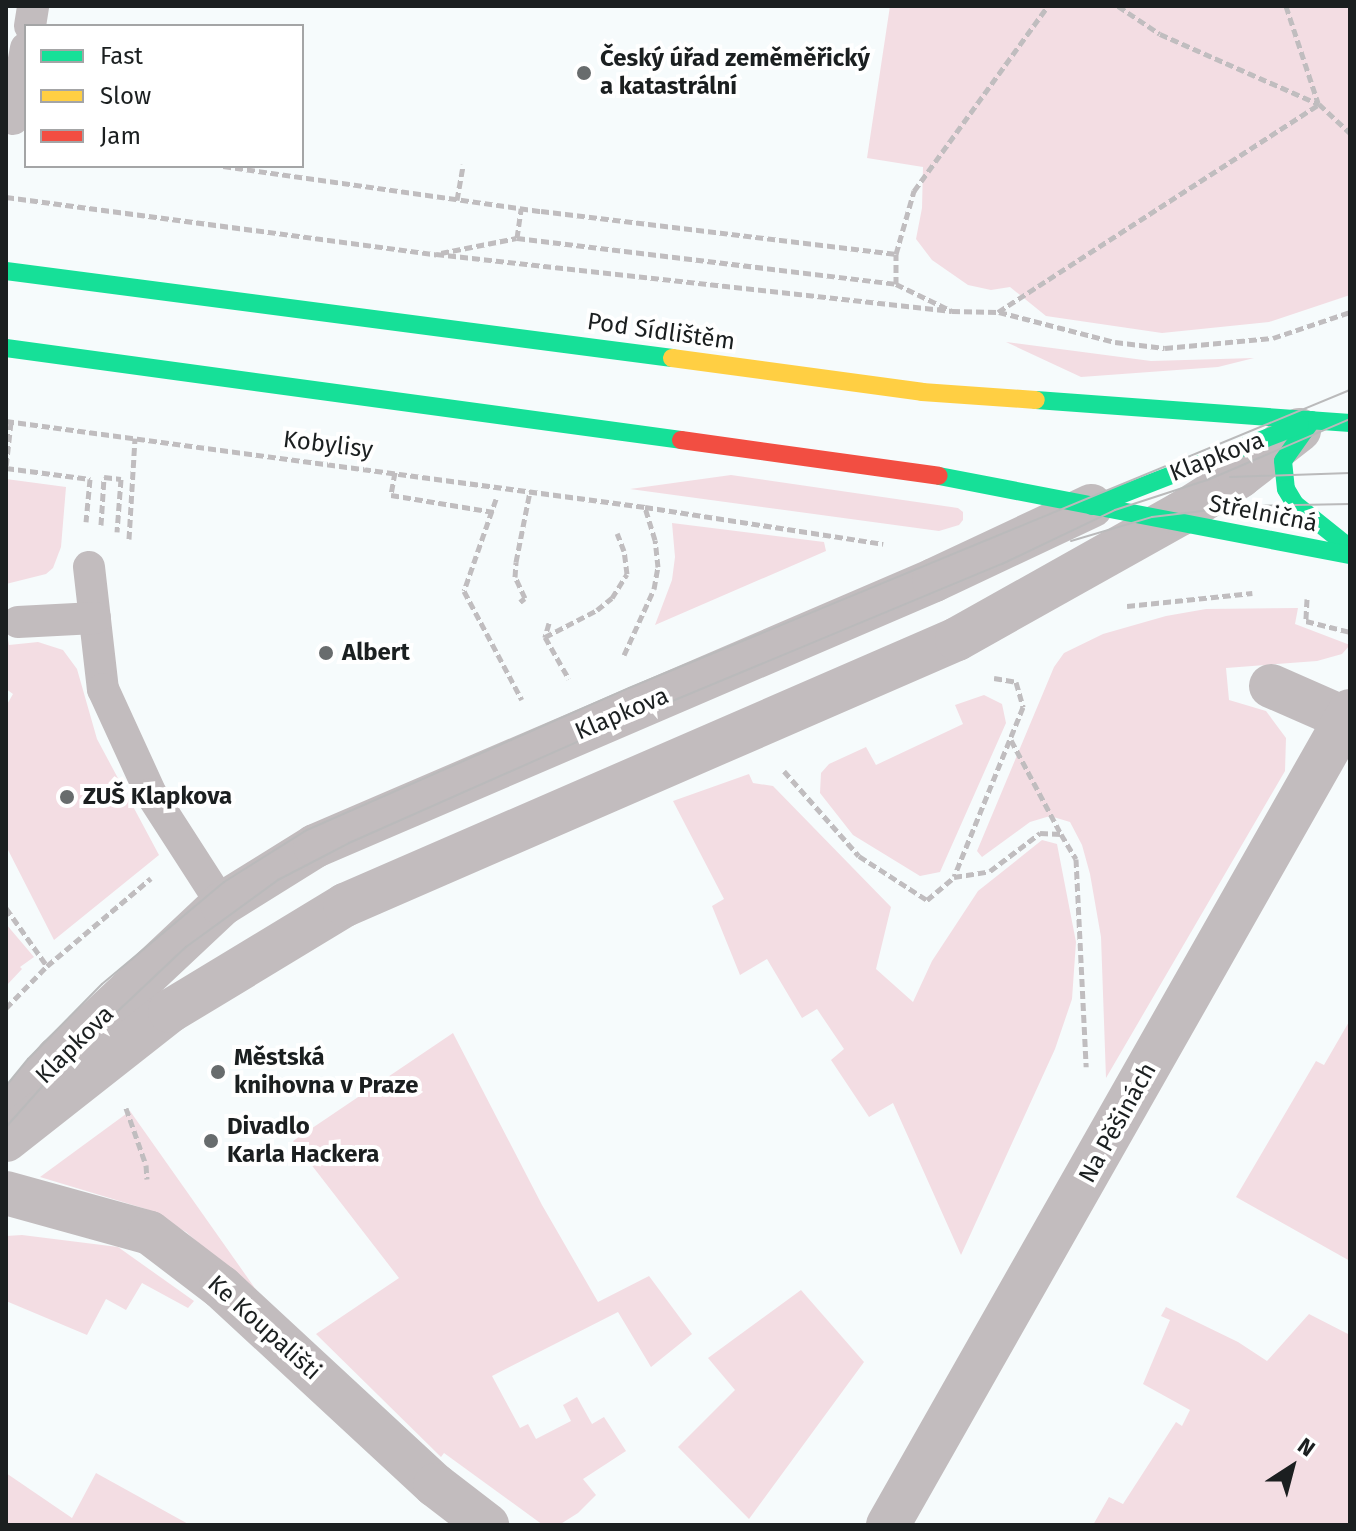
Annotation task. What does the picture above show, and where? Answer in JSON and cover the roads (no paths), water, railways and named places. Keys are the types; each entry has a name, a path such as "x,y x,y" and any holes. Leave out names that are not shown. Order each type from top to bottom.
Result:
{"main road":[{"name":"Pod Sídlištěm","path":"6,271 427,324 922,392 1337,416"},
{"path":"6,348 912,471 1168,520"},
{"name":"Klapkova","path":"1091,506 1337,416"},
{"path":"1337,416 1283,461 1286,489 1295,504 1350,548"},
{"name":"Střelničná","path":"1168,520 1350,555"}],"street":[{"name":"Klapkova","path":"6,1140 170,1011 345,905 957,639 1168,520 1337,416"},
{"name":"Klapkova","path":"6,1119 58,1058 222,904 315,846 934,580 1091,506"},
{"name":"Na Pěšinách","path":"888,1525 1348,715 1271,686"},
{"name":"Ke Koupališti","path":"6,1193 150,1233 221,1287 435,1485 487,1525"}],"lane":[{"path":"13,119 24,59"},
{"path":"89,567 103,689 151,794 222,904"},
{"path":"18,622 95,618"}],"tram line":[{"path":"6,1086 28,1059 102,984 224,882 307,830 629,688 1350,390"},
{"path":"6,1127 66,1060 186,947 278,880 349,843 634,717 1002,564 1115,510 1210,479 1350,419"},
{"path":"1230,477 1350,473"},
{"path":"1071,541 1152,517 1244,506 1350,504"}],"place":[{"name":"Český úřad zeměměřický a katastrální","path":"584,73"},
{"name":"Albert","path":"326,653"},
{"name":"ZUŠ Klapkova","path":"67,797"},
{"name":"Městská knihovna v Praze","path":"218,1072"},
{"name":"Divadlo Karla Hackera","path":"211,1141"}]}
